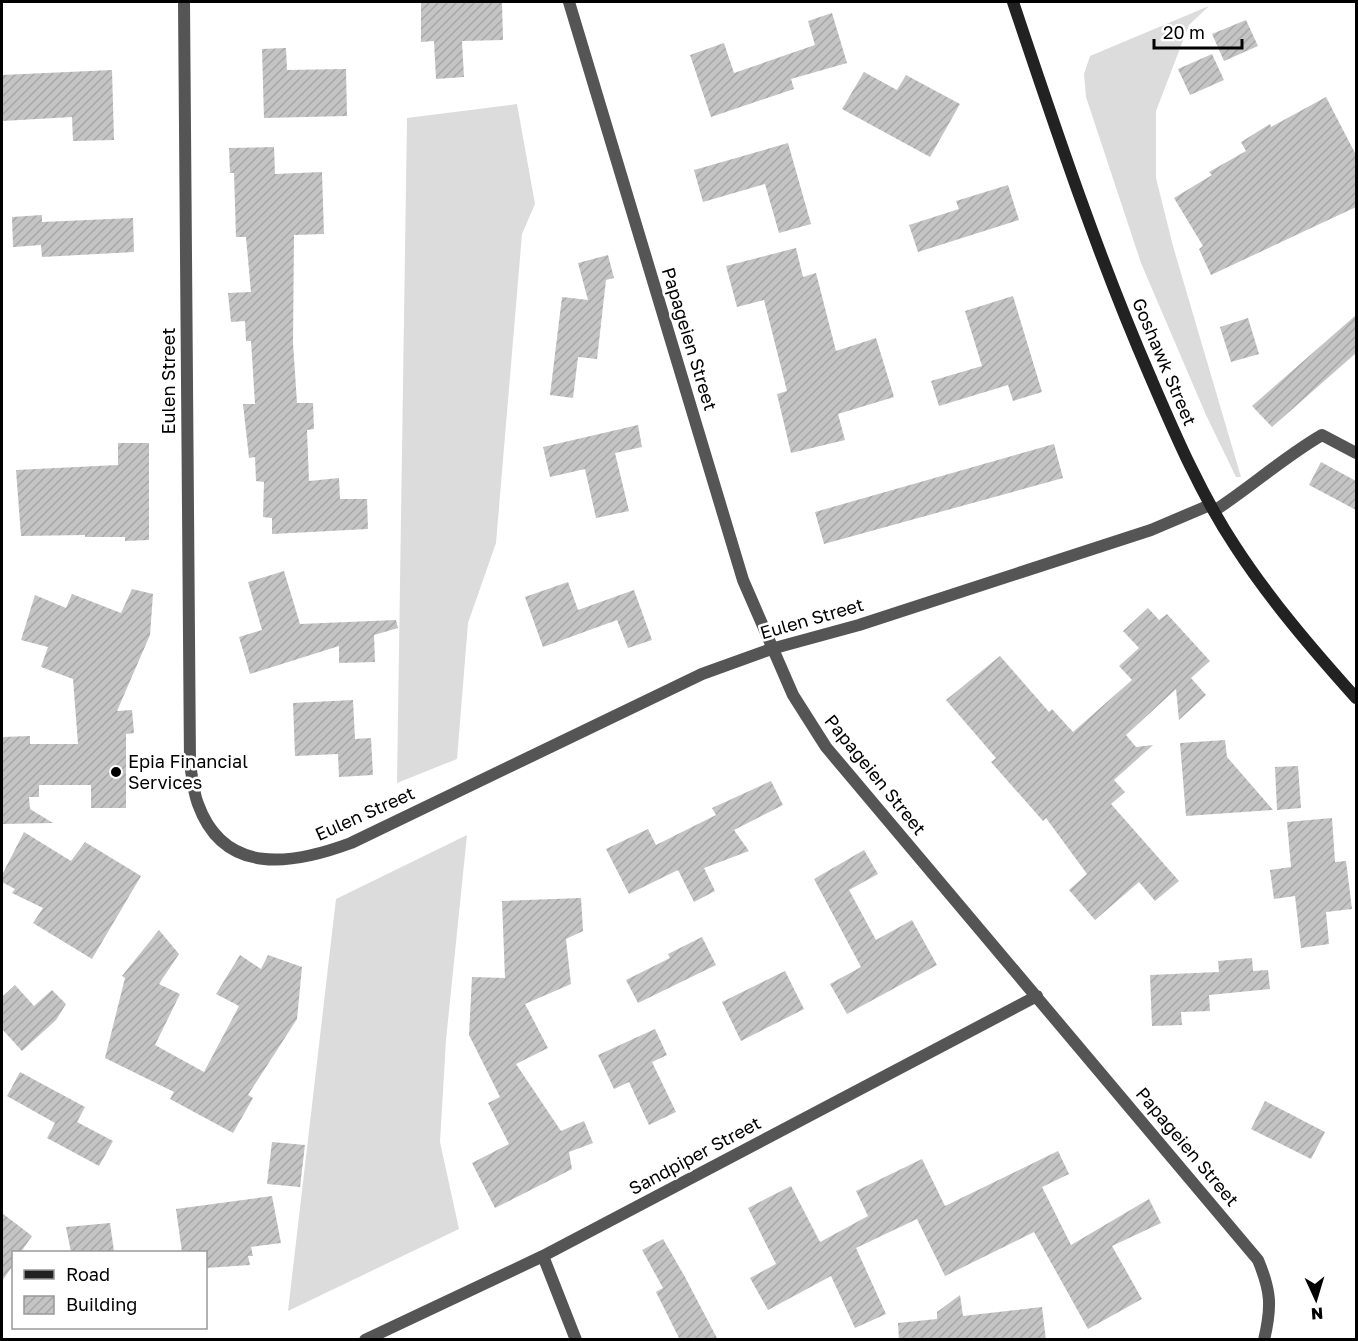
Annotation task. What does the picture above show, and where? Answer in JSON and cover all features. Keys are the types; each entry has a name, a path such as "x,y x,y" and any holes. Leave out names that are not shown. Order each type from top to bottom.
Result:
{"street":[{"name":"Eulen Street","path":"184,2 190,763 198,804 219,841 241,854 278,860 316,856 351,843 702,674 771,649 859,625 1212,508 1251,488 1301,447 1322,435 1356,453"},
{"name":"Papageien Street","path":"569,2 743,580 771,649 814,732 1258,1260 1269,1287 1269,1320 1264,1340"},
{"name":"Goshawk Street","path":"1013,2 1057,132 1123,313 1169,422 1212,508 1235,546 1274,600 1356,698"},
{"name":"Sandpiper Street","path":"365,1340 543,1256 1037,996"},
{"path":"543,1256 576,1340"}],"shaded area":[{"path":"1209,6 1189,25 1156,111 1156,178 1173,246 1241,477 1236,477 1206,415 1141,263 1086,97 1084,74 1090,56"},
{"path":"517,104 535,204 522,234 496,543 468,623 457,759 397,783 407,118"},
{"path":"467,835 446,1040 440,1142 459,1229 288,1311 336,899"}],"building":[{"path":"421,2 502,2 503,40 462,41 464,77 436,79 434,41 421,42"},
{"path":"832,13 847,63 791,79 794,89 711,117 690,55 724,43 734,73 815,45 808,21"},
{"path":"1246,20 1258,46 1224,61 1212,34"},
{"path":"286,48 287,70 346,69 347,116 264,118 262,49"},
{"path":"1212,54 1224,80 1190,95 1178,69"},
{"path":"112,70 114,140 73,141 72,117 2,121 2,75"},
{"path":"864,72 897,90 906,75 960,104 930,157 842,109"},
{"path":"1326,97 1356,155 1356,207 1211,275 1199,249 1203,246 1174,198 1212,175 1209,172 1246,151 1241,142 1270,124 1271,127"},
{"path":"788,143 811,224 779,233 765,184 703,202 694,170"},
{"path":"274,147 275,174 322,172 324,234 294,235 293,343 297,403 313,403 314,429 307,430 309,481 339,478 340,499 367,499 368,529 272,534 272,518 263,517 264,482 256,481 255,457 249,458 243,404 255,404 251,341 246,341 245,321 231,322 228,293 251,292 246,237 236,237 234,173 230,173 229,148"},
{"path":"1008,185 1019,220 918,252 909,225 959,209 956,201"},
{"path":"42,215 42,222 133,218 134,252 42,257 41,245 13,247 12,217"},
{"path":"796,248 803,277 816,273 836,351 876,338 894,397 838,414 845,440 791,453 777,394 787,391 764,300 737,307 726,266"},
{"path":"608,255 614,278 606,280 597,359 578,357 573,398 550,395 562,297 588,300 578,263"},
{"path":"1013,296 1042,392 1013,401 1008,385 939,406 931,381 982,366 965,311"},
{"path":"1356,315 1356,353 1272,427 1252,406"},
{"path":"1248,318 1259,354 1231,362 1220,327"},
{"path":"638,425 642,447 615,453 629,511 596,518 585,469 550,477 543,447"},
{"path":"118,443 149,443 149,540 125,541 125,537 85,537 85,535 21,536 16,470 118,465"},
{"path":"1054,444 1063,478 824,544 815,512"},
{"path":"1321,462 1356,481 1356,510 1309,485"},
{"path":"284,571 300,624 396,620 398,628 374,635 375,662 339,663 339,646 250,674 239,637 262,630 248,582"},
{"path":"568,582 578,610 634,590 652,640 628,648 617,620 543,647 525,597"},
{"path":"132,589 153,594 150,635 117,711 132,710 134,733 126,734 126,808 91,808 91,785 39,785 39,797 29,797 30,809 53,823 2,824 2,737 30,736 30,744 78,744 73,679 41,667 48,647 21,640 35,595 66,608 72,594 121,613"},
{"path":"1148,608 1159,620 1167,614 1210,661 1191,678 1206,695 1179,720 1176,689 1126,735 1136,747 1153,745 1114,780 1125,792 1111,804 1179,881 1155,901 1139,882 1095,920 1069,890 1087,874 1046,818 1043,821 991,762 996,758 946,700 1000,656 1049,712 1052,709 1073,732 1132,680 1119,666 1139,648 1123,631"},
{"path":"353,700 355,739 371,738 373,775 339,777 338,754 295,756 293,703"},
{"path":"1225,740 1227,757 1273,810 1186,816 1180,743"},
{"path":"1298,766 1301,808 1277,810 1275,767"},
{"path":"771,781 783,805 734,830 749,851 704,868 715,891 694,902 678,870 629,894 606,849 648,829 656,845 716,815 712,808"},
{"path":"1332,818 1335,862 1346,861 1352,909 1326,912 1329,944 1301,948 1295,896 1274,899 1270,870 1291,867 1287,822"},
{"path":"24,832 71,861 85,842 141,876 92,959 33,923 43,908 12,893 15,889 2,882 2,875"},
{"path":"864,850 878,874 849,890 876,940 912,920 937,965 847,1014 830,984 861,967 814,879"},
{"path":"581,898 583,931 566,939 571,984 525,1004 548,1048 516,1064 561,1131 584,1121 593,1143 569,1152 572,1169 495,1208 472,1163 509,1144 488,1103 500,1097 469,1035 472,977 505,978 502,901"},
{"path":"159,930 179,954 159,984 180,994 155,1045 204,1072 239,1006 216,994 240,955 261,969 268,955 302,967 297,1019 248,1095 253,1098 233,1133 170,1099 174,1092 105,1058 125,978 122,976"},
{"path":"702,937 716,965 638,1003 626,980 670,958 668,954"},
{"path":"1252,958 1253,971 1268,970 1270,989 1209,995 1210,1011 1181,1012 1182,1025 1152,1026 1150,975 1219,972 1218,961"},
{"path":"785,971 804,1009 741,1041 722,1002"},
{"path":"15,985 34,1006 52,990 66,1004 56,1020 22,1051 2,1029 2,997"},
{"path":"655,1029 667,1055 652,1062 676,1112 649,1125 629,1082 614,1089 598,1055"},
{"path":"20,1072 85,1107 77,1122 113,1141 99,1166 47,1138 55,1123 7,1096"},
{"path":"1265,1101 1325,1132 1311,1159 1251,1129"},
{"path":"272,1142 305,1145 300,1187 267,1184"},
{"path":"1058,1151 1069,1174 1042,1187 1071,1245 1149,1199 1161,1223 1112,1246 1142,1299 1088,1329 1034,1232 945,1276 917,1219 856,1248 886,1314 855,1328 831,1276 768,1310 750,1278 776,1264 748,1208 791,1186 820,1242 868,1216 856,1191 922,1159 945,1206"},
{"path":"272,1196 281,1243 251,1247 253,1256 248,1256 250,1265 207,1268 207,1251 182,1251 176,1209"},
{"path":"2,1213 32,1236 22,1251 12,1251 12,1267 2,1281"},
{"path":"110,1223 114,1251 71,1251 66,1227"},
{"path":"663,1239 718,1340 680,1340 656,1292 663,1288 642,1250"},
{"path":"960,1295 963,1316 1042,1307 1046,1340 899,1340 898,1323 937,1319 937,1312"}],"place":[{"name":"Epia Financial Services","path":"116,772"}]}
